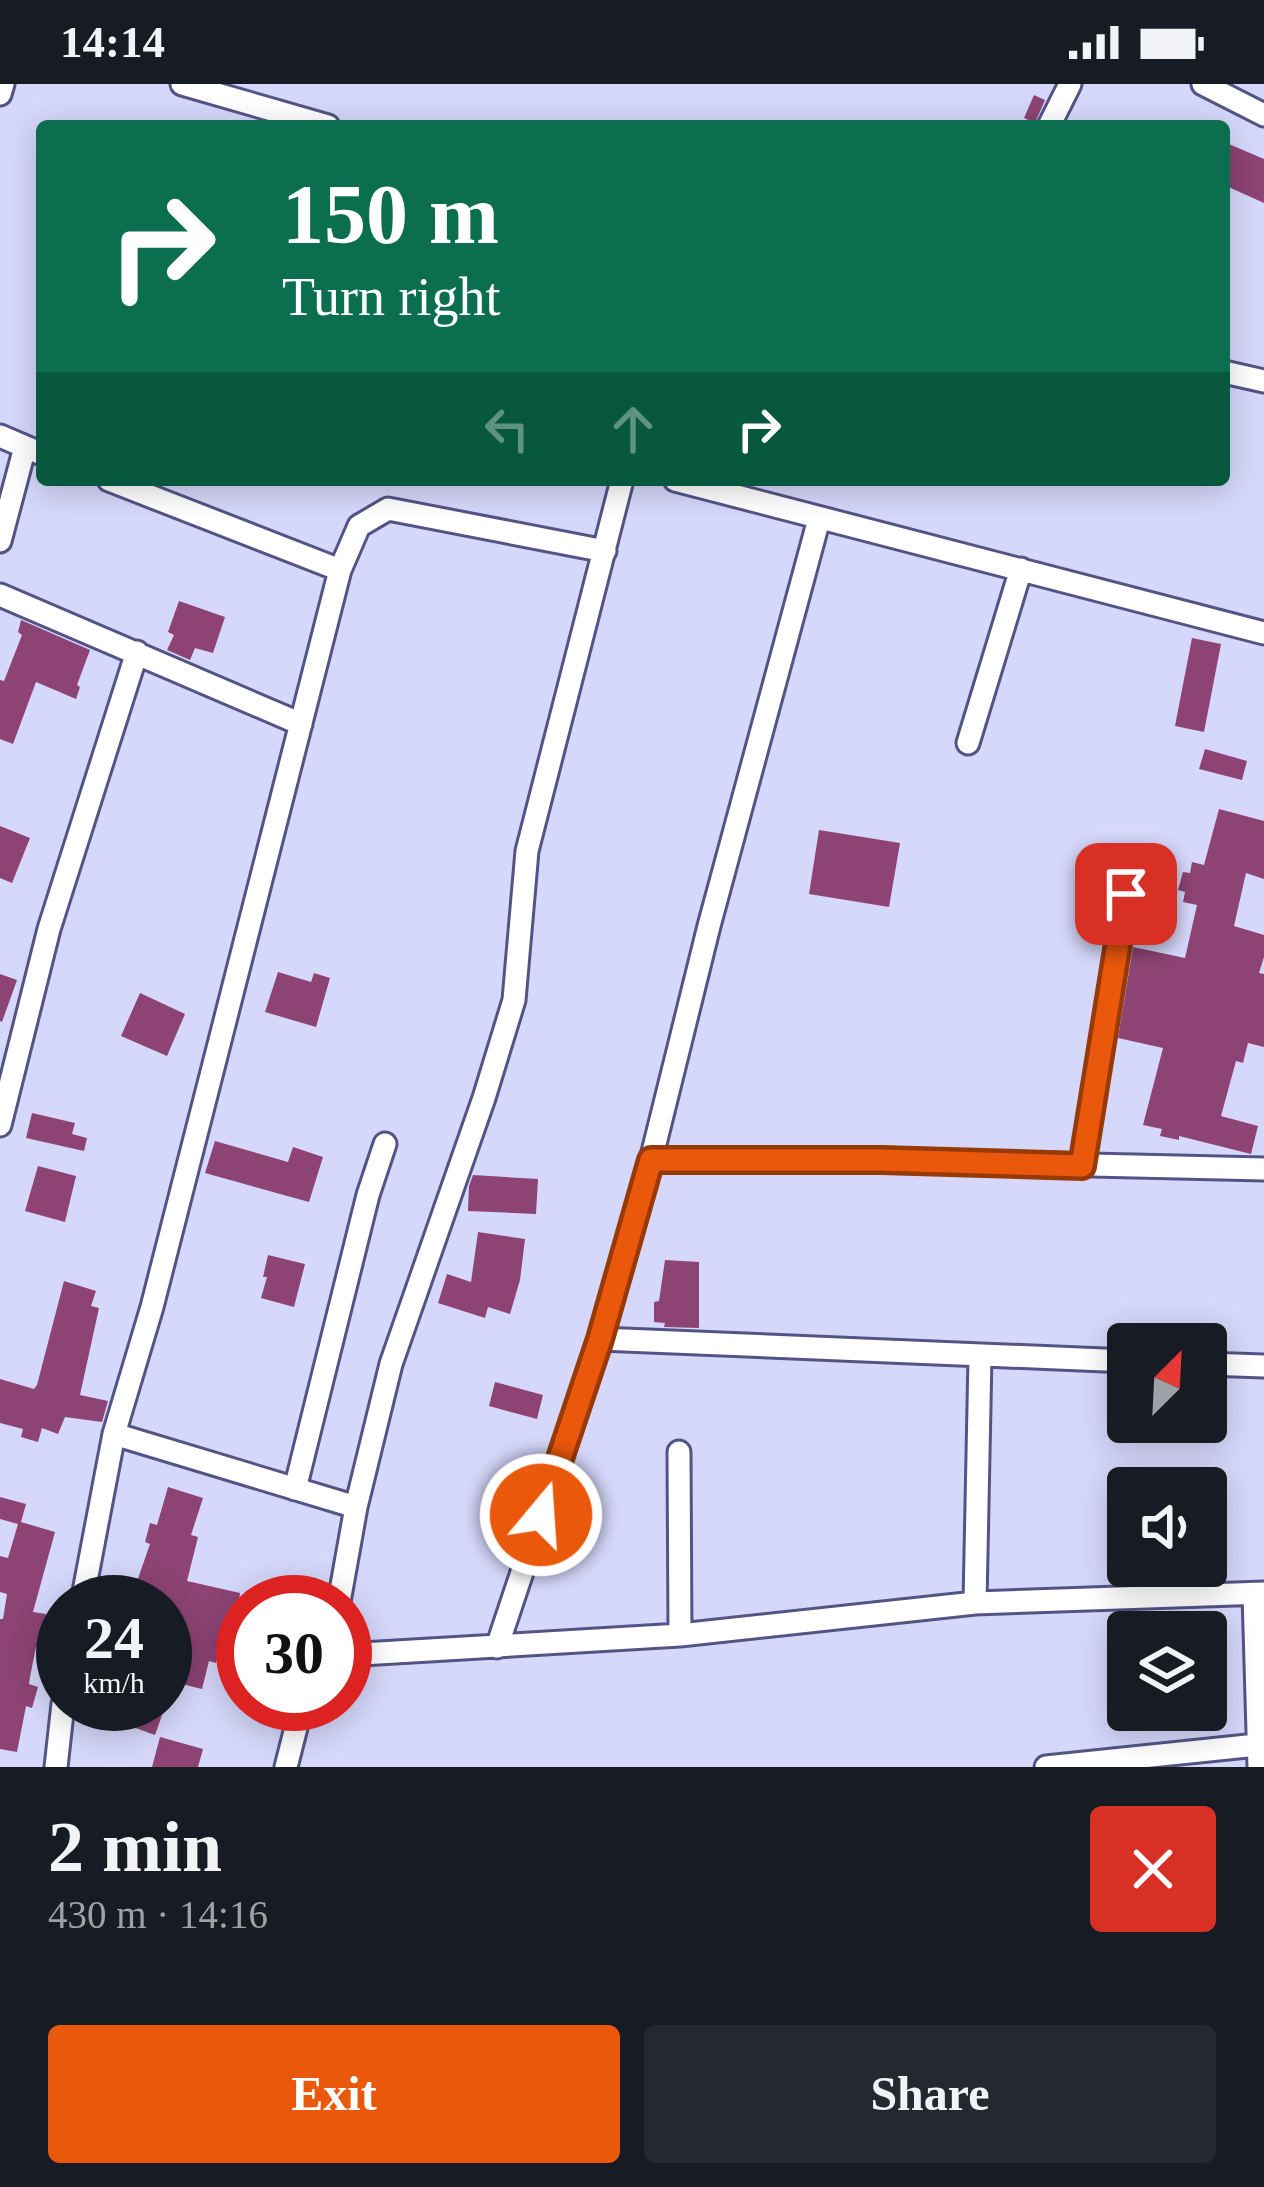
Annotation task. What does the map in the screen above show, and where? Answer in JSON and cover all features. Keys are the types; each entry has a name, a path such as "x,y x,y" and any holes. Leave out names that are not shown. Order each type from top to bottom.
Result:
{"street":[{"path":"0,94 3,84"},
{"path":"182,84 307,120"},
{"path":"1052,120 1070,84"},
{"path":"1203,84 1264,115"},
{"path":"1230,373 1264,381"},
{"path":"0,436 33,450 0,541"},
{"path":"125,486 340,570"},
{"path":"343,1575 391,1364 514,1000 527,851 621,486"},
{"path":"697,486 1264,633"},
{"path":"87,1575 114,1434 152,1307 340,570 359,526 388,509 605,551"},
{"path":"497,1647 600,1339 819,519"},
{"path":"968,743 1021,569"},
{"path":"0,595 301,724"},
{"path":"0,1125 9,1050 136,652"},
{"path":"1082,1166 1126,894"},
{"path":"295,1489 385,1144"},
{"path":"651,1160 1264,1169"},
{"path":"600,1339 1107,1360"},
{"path":"975,1603 980,1356"},
{"path":"1227,1365 1264,1366"},
{"path":"114,1434 356,1507"},
{"path":"679,1452 680,1635"},
{"path":"372,1654 680,1635 975,1603 1259,1594 1258,1756 1046,1767"},
{"path":"56,1767 61,1731"},
{"path":"286,1767 295,1731"}],"building":[{"path":"1034,95 1045,100 1036,120 1024,118"},
{"path":"1230,145 1264,159 1264,203 1230,188"},
{"path":"179,601 225,617 213,653 195,648 190,660 167,650"},
{"path":"21,620 90,650 76,699 36,682 13,744 0,739 0,680 4,681 22,635 18,632"},
{"path":"1192,638 1221,644 1204,732 1175,726"},
{"path":"1205,749 1247,761 1242,780 1199,769"},
{"path":"1219,809 1264,821 1264,879 1246,873 1234,926 1264,935 1259,973 1264,974 1264,1047 1248,1043 1243,1063 1236,1061 1221,1116 1258,1126 1251,1154 1179,1136 1179,1140 1160,1136 1162,1129 1143,1125 1163,1048 1118,1038 1133,947 1185,958 1197,905 1183,902 1185,892 1178,890 1192,862 1204,865"},
{"path":"0,826 30,838 12,883 0,878"},
{"path":"819,830 900,843 889,907 809,894"},
{"path":"278,972 311,982 314,973 330,978 316,1027 265,1012"},
{"path":"0,974 17,980 2,1022 0,1021"},
{"path":"140,993 185,1014 167,1056 121,1036"},
{"path":"32,1113 75,1123 72,1134 87,1138 84,1151 26,1138"},
{"path":"215,1141 288,1162 293,1147 323,1157 309,1202 205,1173"},
{"path":"38,1166 76,1176 65,1222 25,1211"},
{"path":"473,1175 538,1179 536,1214 468,1211"},
{"path":"478,1232 525,1239 510,1314 488,1307 485,1318 438,1303 447,1274 471,1282"},
{"path":"268,1255 305,1264 294,1307 261,1298"},
{"path":"665,1260 699,1262 699,1328 664,1327 665,1323 654,1322"},
{"path":"64,1281 96,1291 91,1306 99,1308 80,1395 108,1401 102,1422 65,1417 58,1434 42,1428 38,1442 21,1437 23,1429 0,1423 0,1379 34,1389 37,1385"},
{"path":"495,1382 543,1395 537,1419 489,1406"},
{"path":"168,1487 203,1498 191,1535 198,1537 188,1575 139,1575 150,1544 145,1542 150,1523 157,1525"},
{"path":"0,1497 26,1504 21,1522 55,1532 43,1575 36,1575 36,1647 29,1684 36,1686 36,1694 32,1708 26,1706 17,1752 0,1749 0,1619 7,1594 0,1592 0,1556 8,1558 18,1524 0,1519"},
{"path":"192,1582 216,1588 216,1663 209,1661 202,1689 192,1686"},
{"path":"160,1737 203,1749 198,1767 152,1767"}],"route":[{"path":"541,1515 600,1339 651,1160 1082,1166 1126,894"}]}
